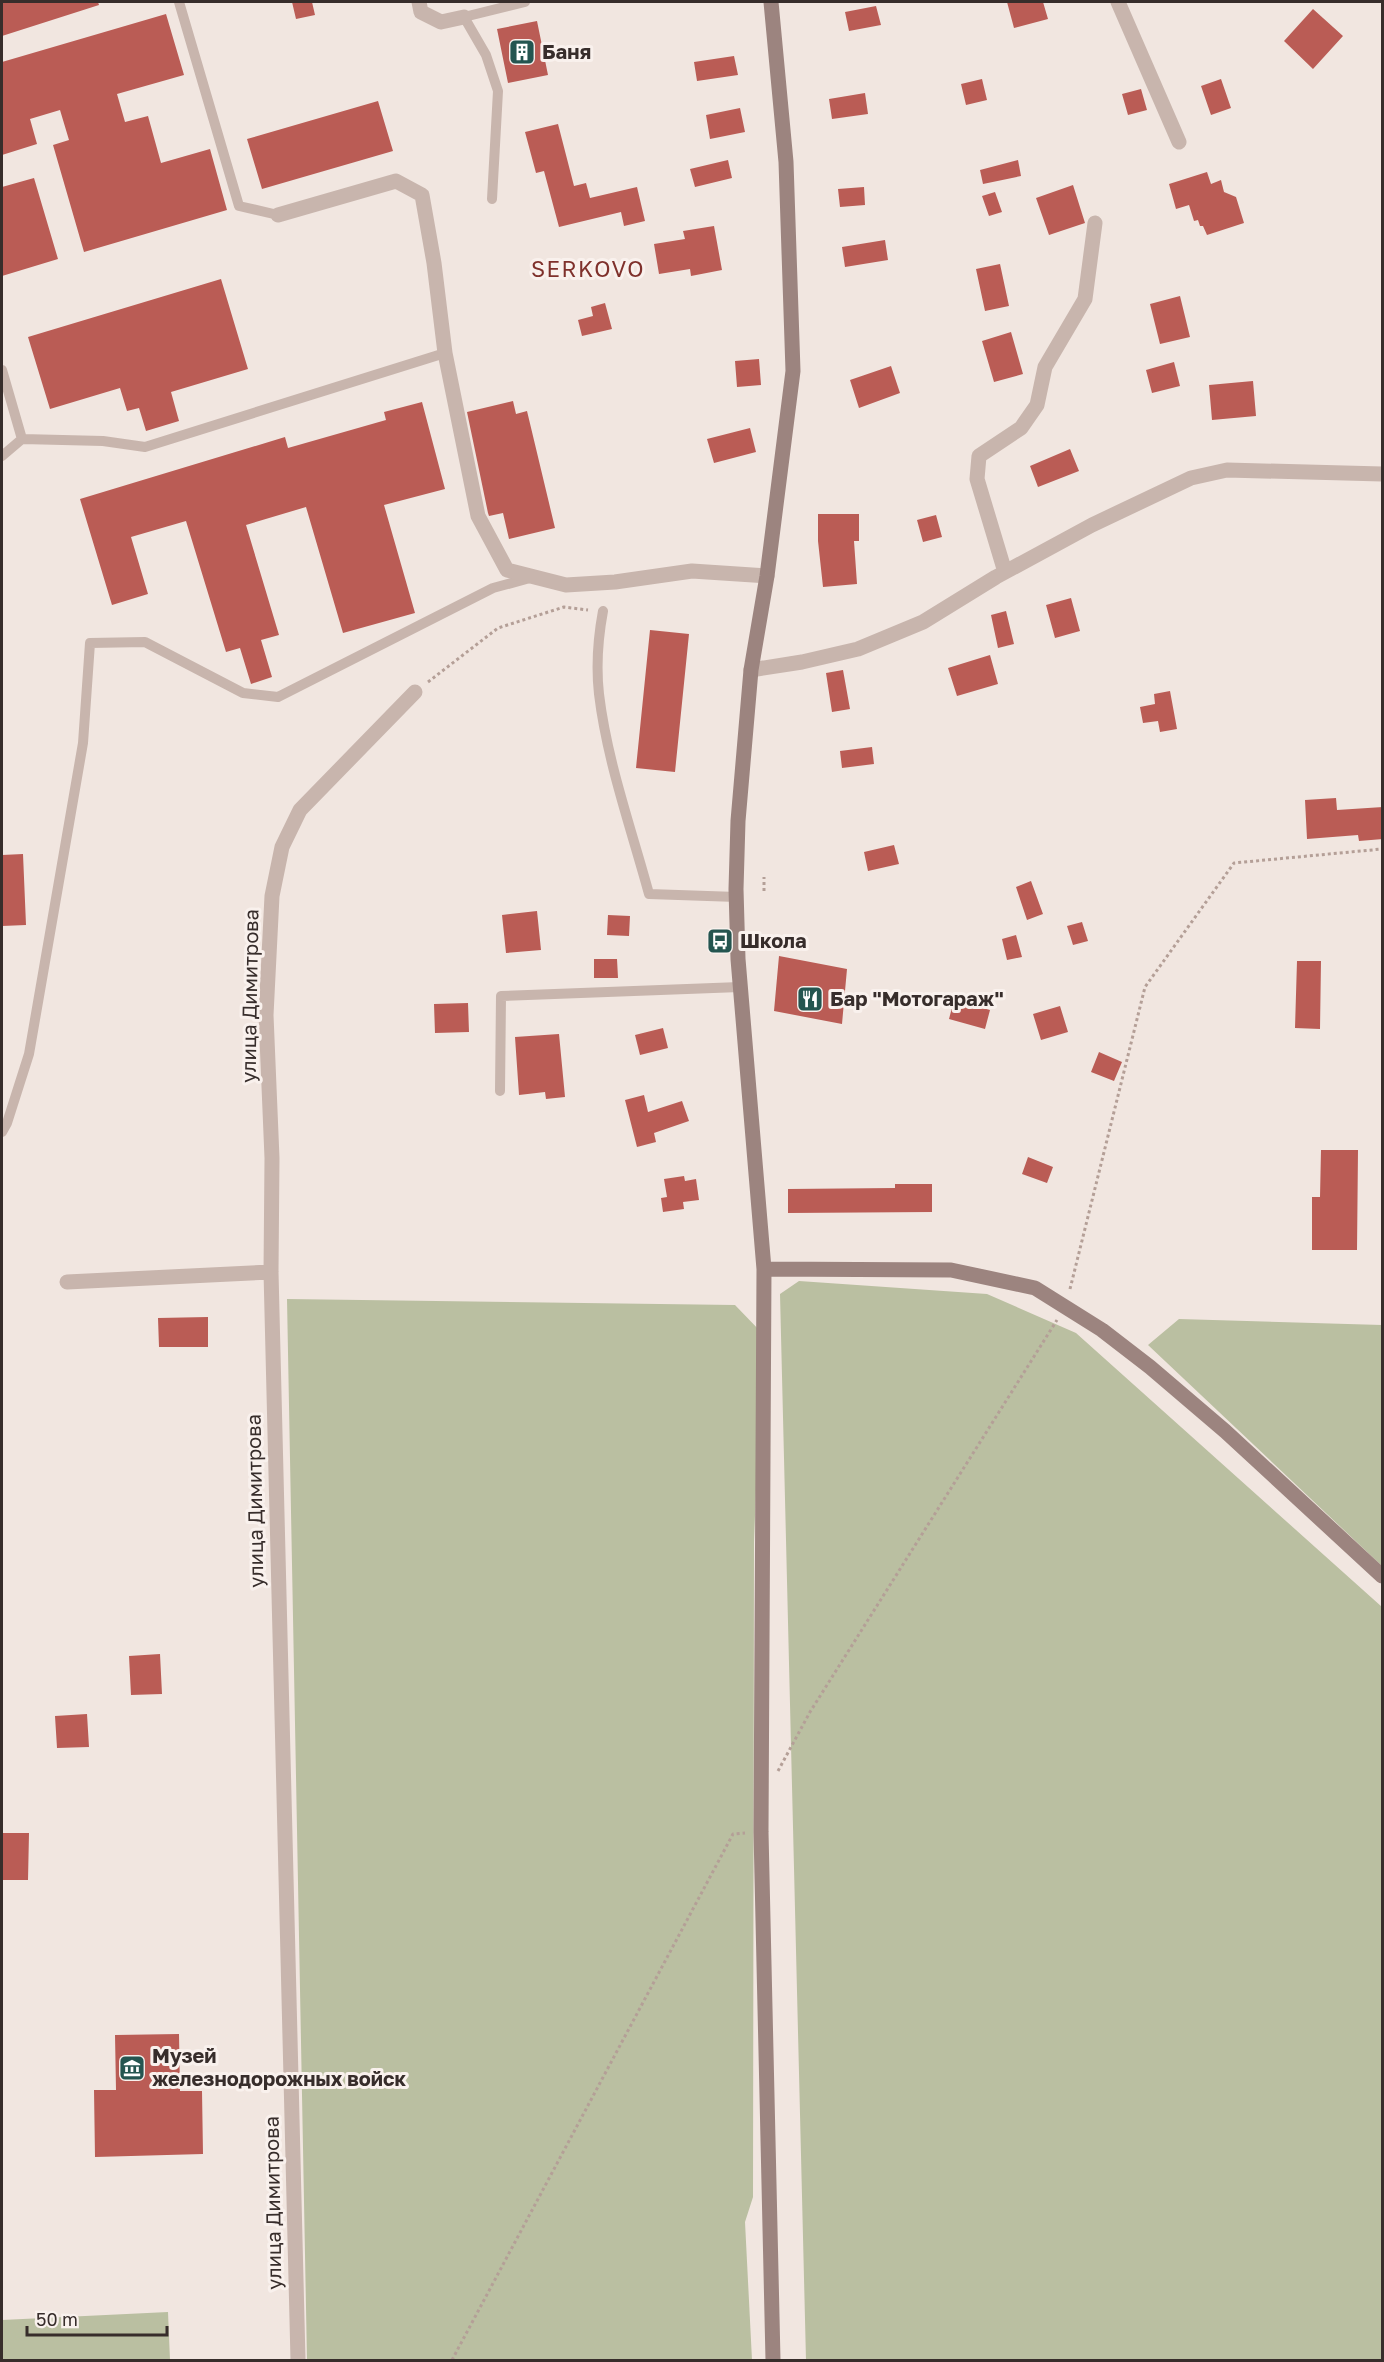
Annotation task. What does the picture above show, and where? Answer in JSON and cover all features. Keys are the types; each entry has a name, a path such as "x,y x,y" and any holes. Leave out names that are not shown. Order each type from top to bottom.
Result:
{"main road":[{"path":"771,2 786,162 793,371 767,576 751,670 738,821 737,897 740,987 764,1269 761,1832 773,2361"},
{"path":"764,1269 951,1270 1035,1288 1102,1330 1167,1382 1225,1431 1383,1576"}],"street":[{"path":"419,2 421,12 441,22 464,17"},
{"path":"1118,2 1179,142"},
{"path":"278,215 396,181 422,195 434,263 445,354 478,516 507,570 530,578 566,585 615,582 692,571 767,576"},
{"path":"1005,572 977,478 979,456 1021,428 1037,405 1045,367 1085,299 1095,223"},
{"path":"751,670 802,662 858,649 923,622 1005,572 1092,525 1191,478 1227,470 1383,474"},
{"name":"улица Димитрова","path":"297,2361 271,1272 272,1158 266,1015 272,896 282,847 300,810 415,692"},
{"path":"67,1282 271,1272"}],"lane":[{"path":"179,2 239,206 278,215"},
{"path":"492,199 498,91 486,55 464,17 525,2"},
{"path":"2,456 22,439 103,441 145,447 445,354"},
{"path":"2,370 22,439"},
{"path":"2,1132 29,1054 83,743 90,643 145,642 243,693 278,697 493,588 530,578"},
{"path":"603,611 599,637 599,693 611,757 649,894 737,897"},
{"path":"500,1091 501,996 740,987"}],"path":[{"path":"415,692 498,628 564,607 603,611"},
{"path":"777,1774 816,1702 1066,1307 1145,987 1234,863 1383,849"},
{"path":"764,877 764,891"},
{"path":"452,2361 733,1834 761,1832"}],"green space":[{"path":"799,1281 987,1294 1076,1333 1382,1607 1382,2360 806,2360 780,1294"},
{"path":"287,1299 735,1305 762,1333 754,1542 753,2197 745,2222 752,2360 307,2360"},
{"path":"1179,1319 1382,1325 1382,1566 1148,1345"},
{"path":"168,2312 170,2360 2,2360 2,2320"}],"building":[{"path":"2,2 98,2 99,5 2,36"},
{"path":"292,2 312,2 315,15 296,19"},
{"path":"1007,2 1043,2 1048,19 1014,28"},
{"path":"876,6 881,25 849,31 845,12"},
{"path":"1313,9 1343,36 1313,69 1284,41"},
{"path":"166,14 184,75 117,94 125,122 148,116 161,163 210,149 227,210 84,252 53,145 69,140 60,110 30,119 37,144 2,155 2,62"},
{"name":"Баня","path":"537,21 548,75 508,83 497,29"},
{"path":"734,56 738,75 697,81 694,62"},
{"path":"982,79 987,100 966,105 961,84"},
{"path":"1221,79 1231,108 1211,115 1201,86"},
{"path":"1141,89 1147,110 1128,115 1122,94"},
{"path":"865,93 868,114 832,119 829,99"},
{"path":"378,101 393,151 262,189 247,139"},
{"path":"740,108 745,132 710,139 706,115"},
{"path":"558,124 574,186 586,183 590,198 637,187 645,221 624,226 621,212 559,227 544,171 536,173 525,132"},
{"path":"728,160 732,178 695,187 690,169"},
{"path":"1018,160 1021,176 983,184 980,170"},
{"path":"1207,172 1211,184 1221,180 1224,192 1236,197 1244,223 1207,235 1198,220 1194,221 1189,205 1176,209 1169,184"},
{"path":"34,178 58,259 2,276 2,187"},
{"path":"1073,185 1085,223 1049,235 1036,198"},
{"path":"864,187 865,205 840,207 838,189"},
{"path":"995,192 1002,212 989,216 982,196"},
{"path":"714,226 722,270 691,276 690,269 659,274 654,244 685,239 683,231"},
{"path":"885,240 888,260 845,267 842,247"},
{"path":"1000,264 1009,306 985,311 976,269"},
{"path":"221,279 248,369 171,392 179,421 146,431 139,408 127,411 120,388 50,409 28,337"},
{"path":"1180,296 1190,337 1160,344 1150,304"},
{"path":"605,303 612,329 582,336 578,320 593,316 591,307"},
{"path":"1011,332 1023,374 994,382 982,341"},
{"path":"759,359 761,385 737,387 735,361"},
{"path":"1174,362 1180,386 1152,393 1146,370"},
{"path":"891,366 900,393 859,408 850,380"},
{"path":"1253,381 1256,416 1212,420 1209,385"},
{"path":"513,401 516,414 527,411 555,528 509,539 503,513 489,516 488,513 467,412"},
{"path":"422,402 445,489 384,505 415,613 343,633 306,507 246,525 279,635 261,640 272,677 251,684 240,648 226,652 186,521 131,537 148,594 112,605 80,499 285,437 288,448 386,420 384,412"},
{"path":"750,428 756,452 714,463 707,439"},
{"path":"1070,449 1079,471 1038,487 1030,466"},
{"path":"818,514 859,514 859,541 854,541 857,584 823,587 818,541"},
{"path":"936,515 942,537 923,542 917,520"},
{"path":"1071,598 1080,631 1055,638 1046,605"},
{"path":"1006,611 1014,644 998,648 991,615"},
{"path":"650,630 689,634 675,772 636,768"},
{"path":"990,655 998,684 957,696 948,668"},
{"path":"843,670 850,709 832,712 826,673"},
{"path":"1170,691 1177,729 1160,732 1158,721 1143,723 1140,707 1155,704 1154,694"},
{"path":"872,747 874,764 842,768 840,751"},
{"path":"1336,798 1337,810 1383,807 1383,839 1359,841 1358,835 1307,839 1305,800"},
{"path":"894,845 899,864 868,871 864,852"},
{"path":"23,854 26,925 2,926 2,855"},
{"path":"1031,881 1043,914 1027,920 1016,887"},
{"path":"537,911 541,950 506,953 502,915"},
{"path":"608,915 630,916 629,936 607,935"},
{"path":"1082,922 1088,941 1073,945 1067,926"},
{"path":"1016,935 1022,957 1007,960 1002,939"},
{"name":"Бар \"Мотогараж\"","path":"779,956 847,969 842,1024 774,1011"},
{"path":"594,959 617,959 618,978 594,978"},
{"path":"1297,961 1321,961 1320,1029 1295,1028"},
{"path":"954,1000 990,1010 985,1029 949,1019"},
{"path":"468,1003 469,1032 435,1033 434,1004"},
{"path":"1060,1006 1068,1032 1041,1040 1033,1014"},
{"path":"663,1028 668,1048 640,1055 635,1035"},
{"path":"559,1034 565,1097 546,1099 545,1092 519,1095 515,1037"},
{"path":"1099,1052 1122,1062 1114,1081 1091,1072"},
{"path":"644,1095 648,1112 682,1101 689,1121 654,1133 656,1142 637,1147 625,1100"},
{"path":"1321,1150 1358,1150 1357,1250 1312,1250 1312,1197 1320,1197"},
{"path":"1028,1157 1053,1167 1047,1183 1022,1174"},
{"path":"684,1176 685,1181 696,1179 699,1200 683,1202 684,1209 663,1212 661,1198 667,1197 664,1179"},
{"path":"895,1184 932,1184 932,1212 788,1213 788,1189 895,1188"},
{"path":"208,1317 208,1347 159,1347 158,1318"},
{"path":"160,1654 162,1694 131,1695 129,1656"},
{"path":"87,1714 89,1747 57,1748 55,1716"},
{"path":"2,1833 29,1833 28,1880 2,1880"},
{"path":"179,2034 180,2091 202,2091 203,2154 95,2157 94,2090 116,2090 115,2035"}],"place":[{"name":"Баня","path":"522,52"},
{"name":"Школа","path":"720,941"},
{"name":"Бар \"Мотогараж\"","path":"810,999"},
{"name":"Музей железнодорожных войск","path":"132,2068"}],"district":[{"name":"SERKOVO","path":"588,269"}]}
